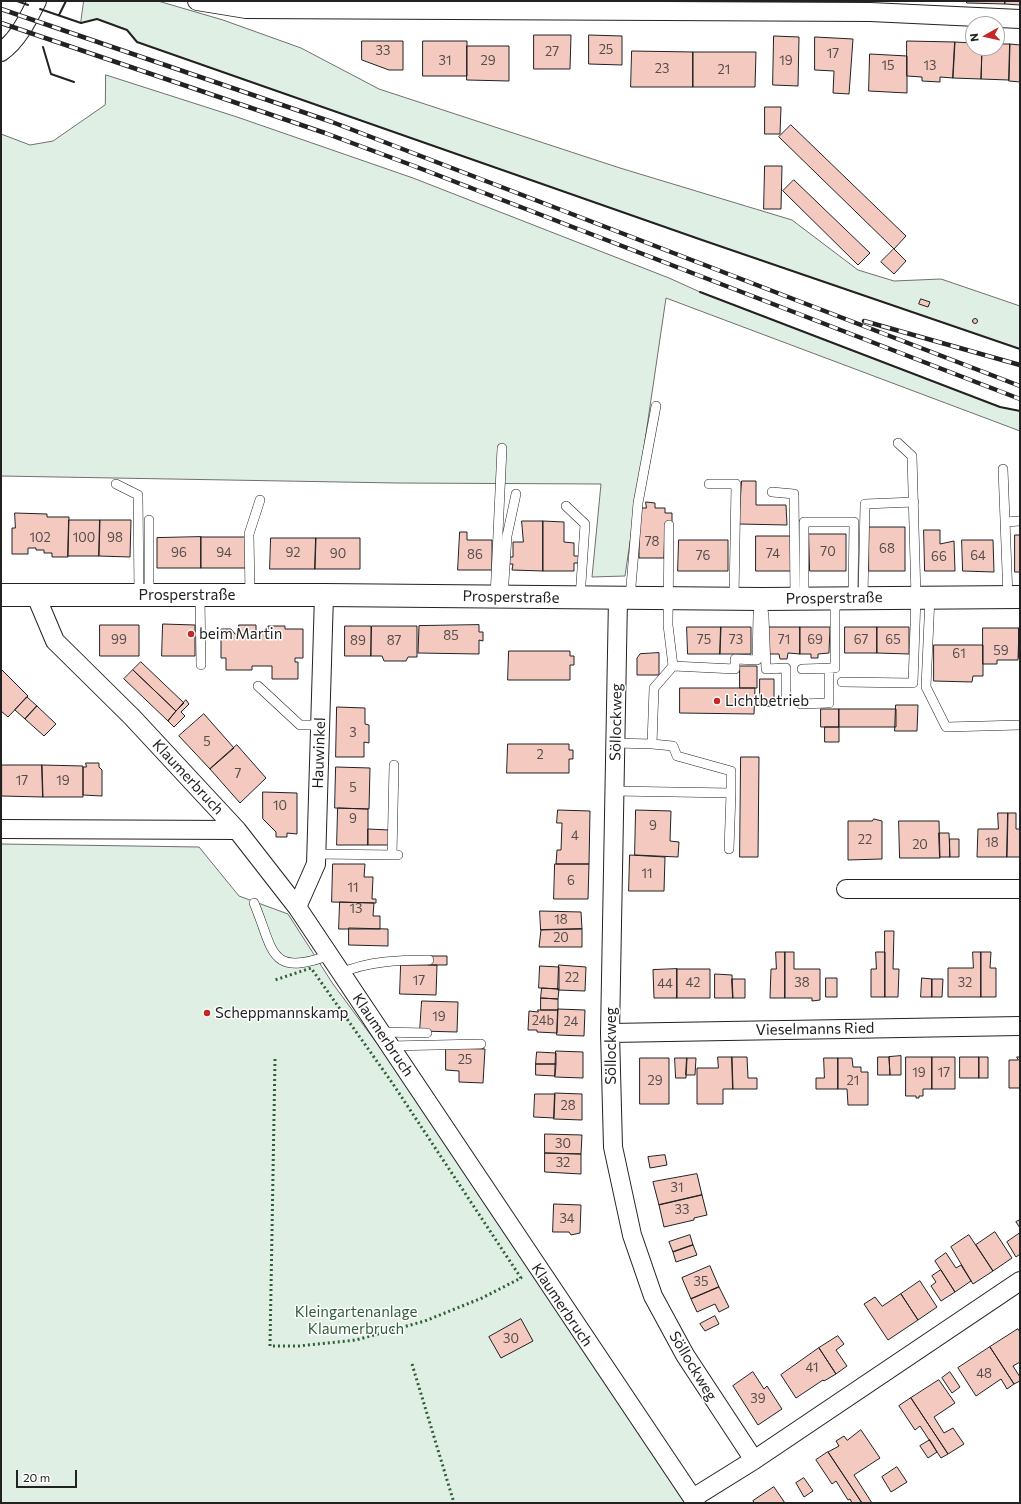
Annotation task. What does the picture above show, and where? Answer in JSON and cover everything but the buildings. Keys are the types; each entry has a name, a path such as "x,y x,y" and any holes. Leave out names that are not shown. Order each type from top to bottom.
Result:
{"main road":[{"name":"Prosperstraße","path":"1,595 324,595 761,599 850,597 1014,597"}],"street":[{"path":"1,52 8,47 22,29 37,1"},
{"path":"197,1 246,9 418,6 612,6 870,12 1020,19"},
{"name":"Hauwinkel","path":"297,907 316,864 324,595"},
{"name":"Klaumerbruch","path":"36,596 55,641 132,717 237,830 297,907 695,1501"},
{"name":"Söllockweg","path":"624,598 615,743 614,791 610,1033 613,1147 632,1235 653,1296 685,1355 754,1460"},
{"path":"1,829 237,830"},
{"path":"846,889 1020,889"},
{"name":"Vieselmanns Ried","path":"610,1033 1020,1026"},
{"path":"695,1501 1020,1281"}],"lane":[{"path":"624,598 638,503 656,406"},
{"path":"898,443 912,456 914,502 923,597 926,687 946,727 1020,725"},
{"path":"499,597 502,448"},
{"path":"1003,469 1005,522 1014,597"},
{"path":"116,484 138,495 144,596"},
{"path":"709,484 736,484 734,598"},
{"path":"772,492 794,494 799,598"},
{"path":"499,597 507,536 516,494"},
{"path":"250,595 249,534 260,500"},
{"path":"802,668 834,668 850,597 865,504 914,502"},
{"path":"566,506 585,524 580,598"},
{"path":"144,596 149,520"},
{"path":"1005,522 1020,521"},
{"path":"799,598 804,522 854,522 850,597"},
{"path":"652,744 654,688 673,666 668,626 669,525"},
{"path":"200,596 200,665"},
{"path":"842,682 913,683 923,597"},
{"path":"673,666 735,669 735,659 757,660 758,615 761,599"},
{"path":"761,599 764,616 766,669 786,668 786,696"},
{"path":"800,704 829,704 829,668"},
{"path":"258,686 300,725 320,725"},
{"path":"615,743 673,746 677,756 731,772 729,849"},
{"path":"316,854 395,855 394,765"},
{"path":"614,791 731,793"},
{"path":"254,903 275,956 288,964 312,962 330,955"},
{"path":"341,973 352,968 401,960 429,960"},
{"path":"385,1039 427,1033"},
{"path":"385,1039 481,1044"}],"green space":[{"path":"84,1 158,1 223,20 301,48 379,89 620,168 792,220 858,270 894,281 941,279 1020,306 1020,349 702,240 137,42 127,30 97,19 81,23"},
{"path":"106,75 237,117 413,178 669,278 700,292 1000,407 1020,411 1020,431 666,298 625,576 592,577 601,484 397,483 1,476 1,134 30,145 53,141 105,105"},
{"name":"Kleingartenanlage Klaumerbruch","path":"1,844 199,847 239,896 288,914 333,984 548,1274 698,1503 1,1503"}],"railway":[{"path":"1,9 332,122 1020,386"},
{"path":"1,23 325,133 1020,399"},
{"path":"864,321 1020,365"}],"hedge":[{"path":"275,980 311,968 393,1084 521,1278 482,1298 425,1321 356,1340 299,1346 270,1346 275,1059"},
{"path":"412,1364 454,1503"}],"wall":[{"path":"17,1 28,5"},
{"path":"59,15 66,1"},
{"path":"40,9 81,23 97,19 127,30 137,42 702,240 1020,349"},
{"path":"43,47 51,74 74,82"},
{"path":"700,292 1000,407 1020,411"}],"place":[{"name":"beim Martin","path":"191,634"},
{"name":"Lichtbetrieb","path":"717,701"},
{"name":"Scheppmannskamp","path":"207,1013"}]}
